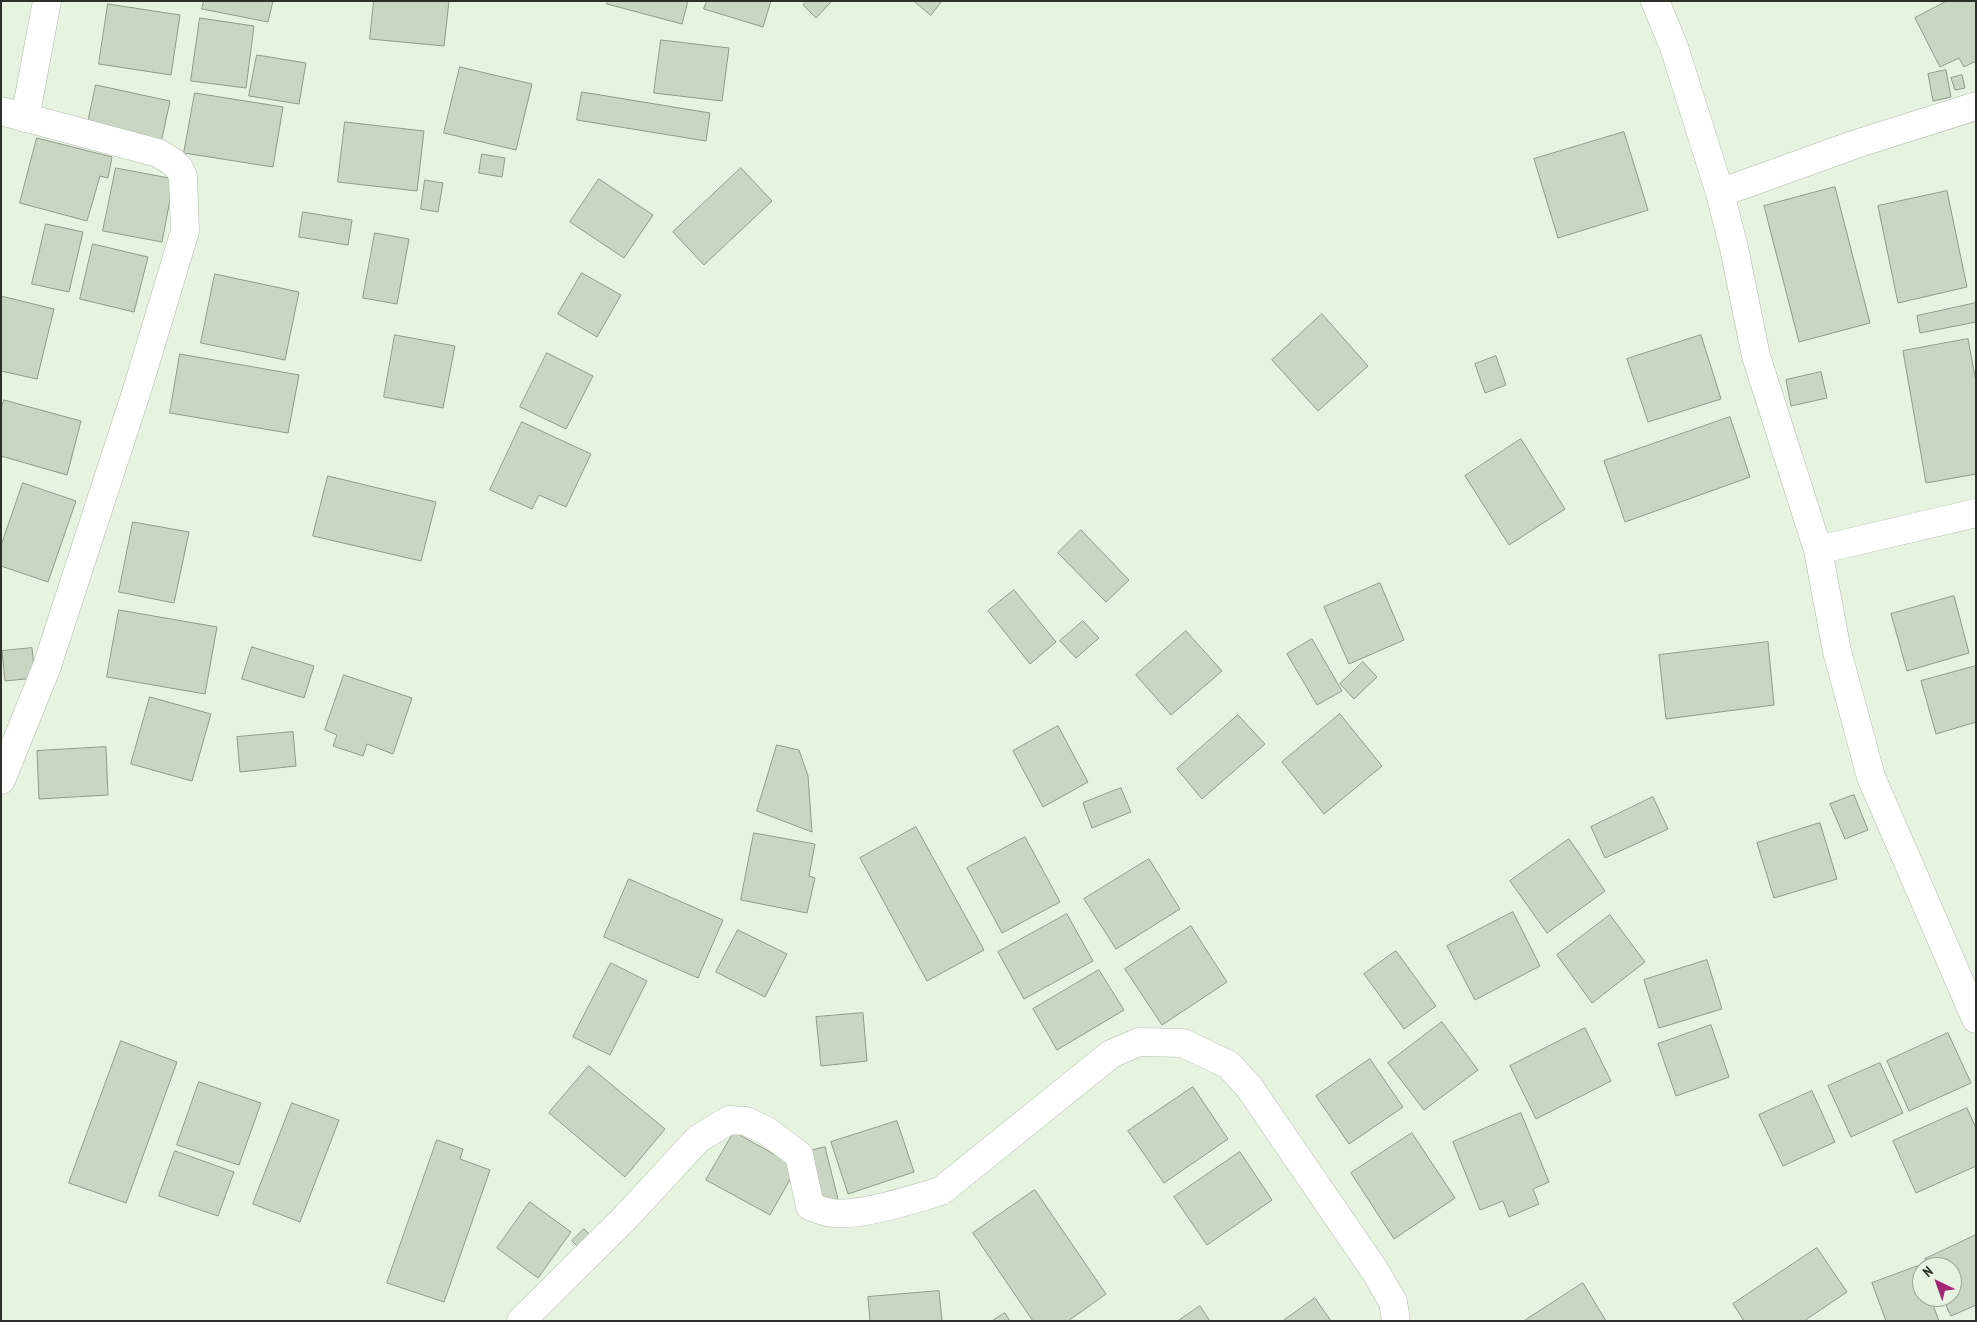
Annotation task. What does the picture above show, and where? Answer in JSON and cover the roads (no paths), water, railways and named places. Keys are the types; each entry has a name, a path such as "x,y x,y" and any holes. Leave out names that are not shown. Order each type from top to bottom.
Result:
{"street":[{"path":"1,780 47,666 137,390 185,230 183,176 173,162 158,153 13,115 47,1"},
{"path":"1656,1 1674,47 1720,193 1734,248 1756,356 1818,550 1837,651 1871,777 1976,1019"},
{"path":"1720,193 1856,144 1976,106"},
{"path":"1818,550 1976,513"},
{"path":"521,1321 625,1218 698,1139 729,1120 746,1121 767,1130 798,1155 810,1206 832,1213 860,1211 907,1202 941,1191 1111,1054 1139,1042 1183,1043 1229,1065 1249,1087 1375,1271 1393,1302 1396,1321"}]}
